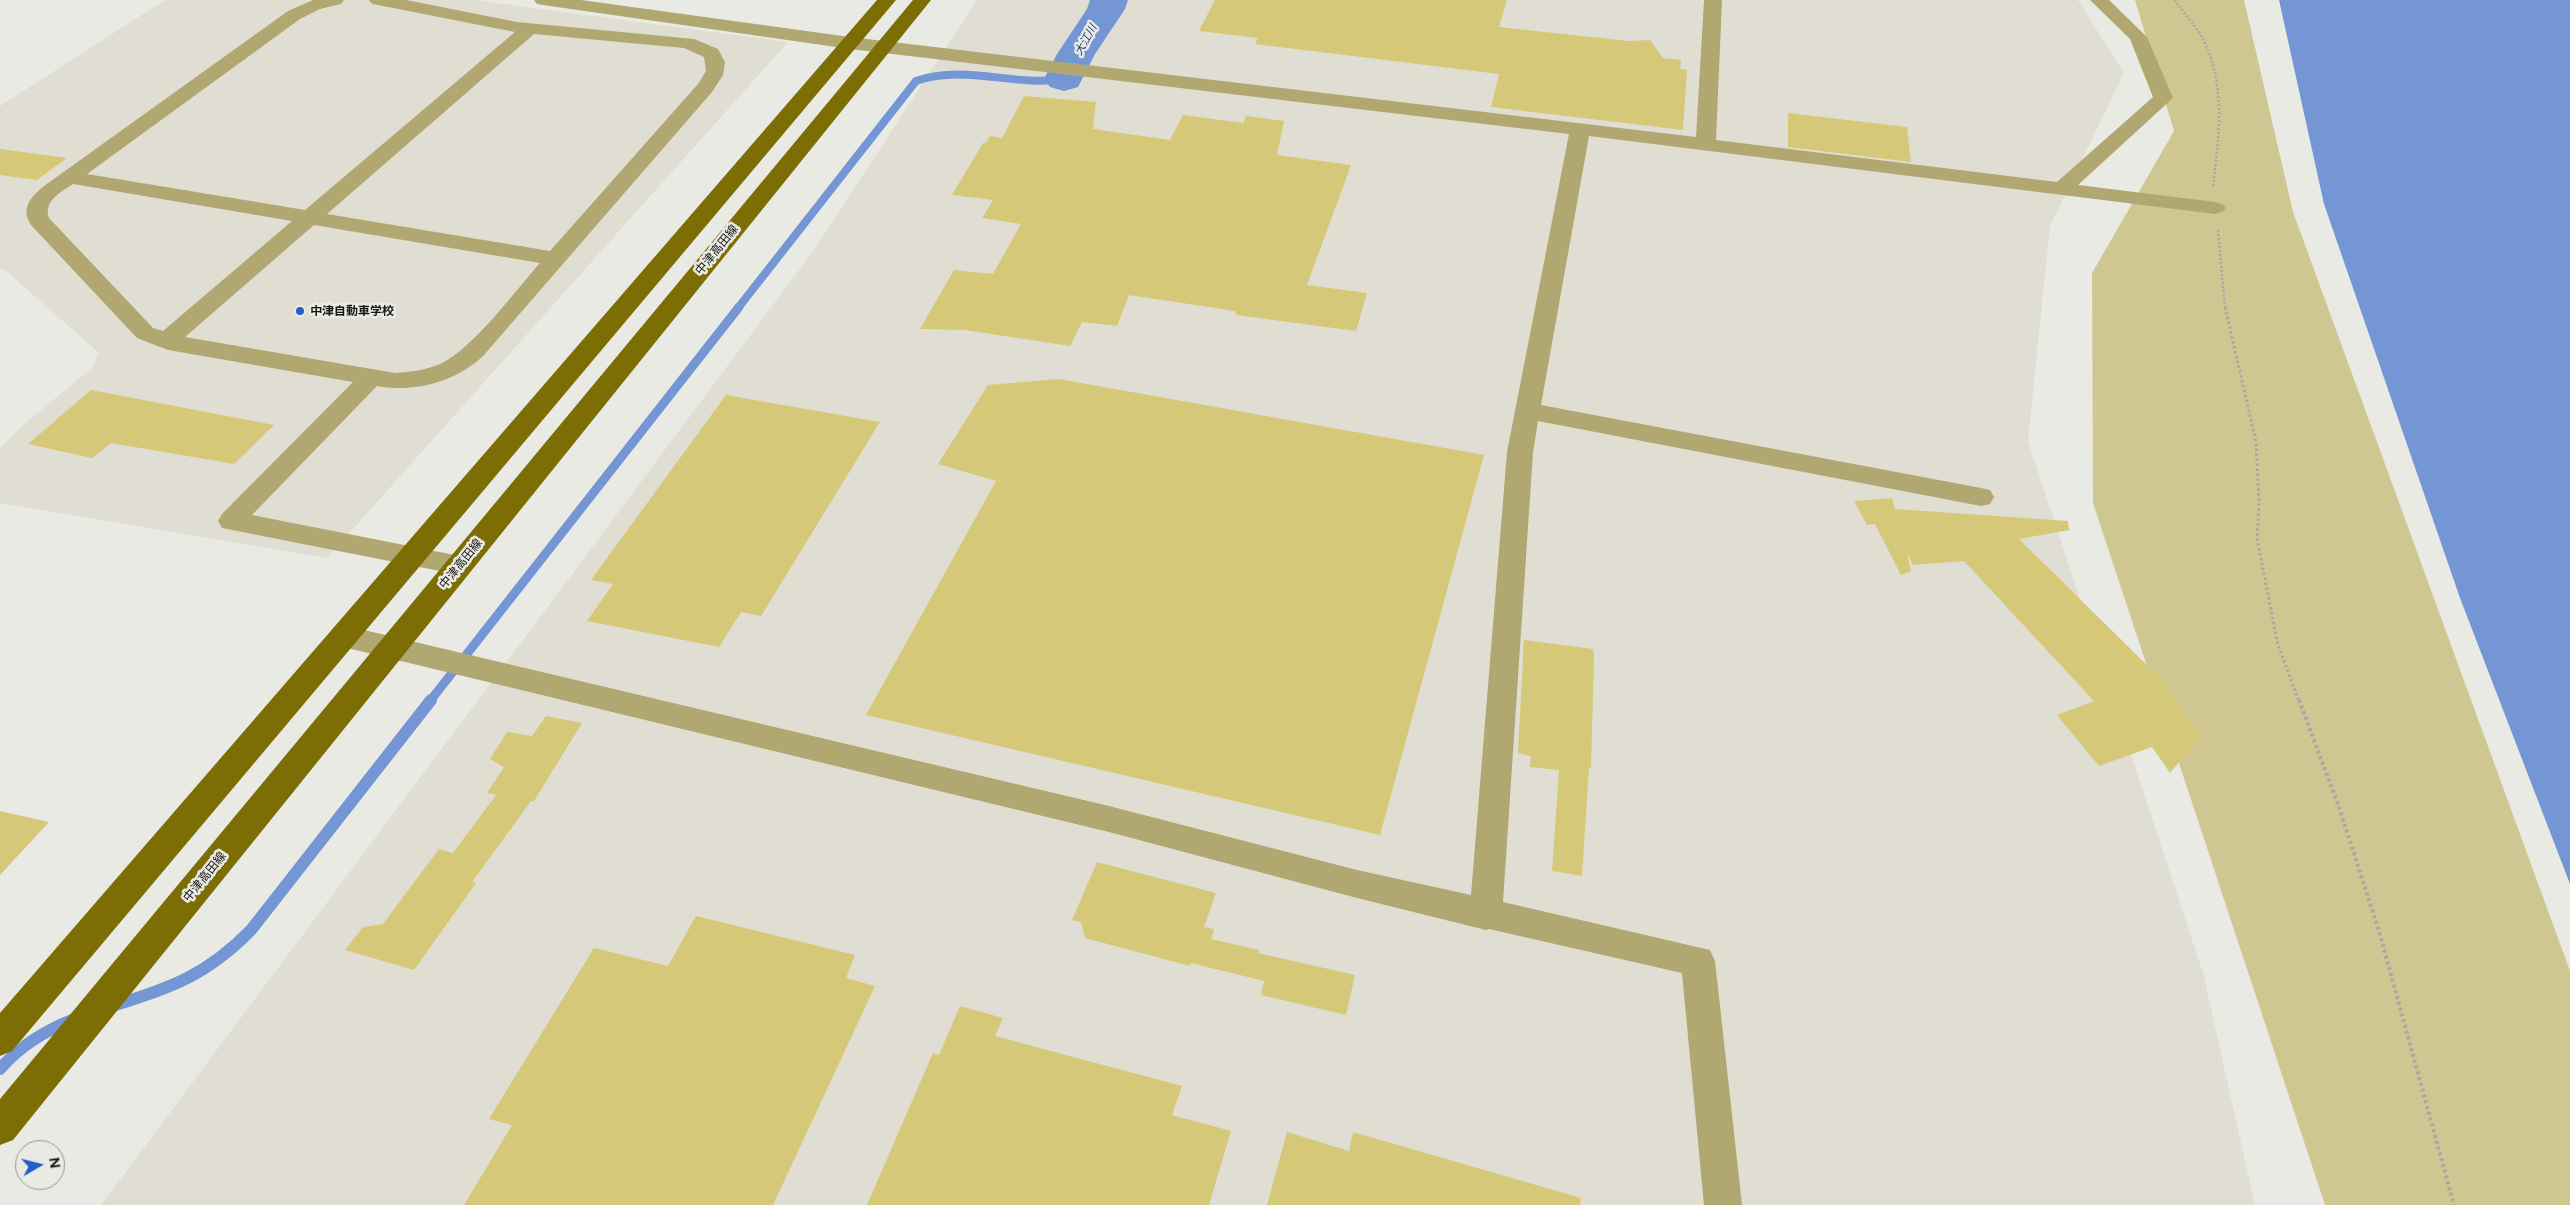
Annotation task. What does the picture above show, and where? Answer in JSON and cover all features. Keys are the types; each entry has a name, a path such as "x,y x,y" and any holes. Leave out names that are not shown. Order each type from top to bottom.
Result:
{"main road":[{"path":"0,1039 887,0"},
{"name":"中津高田線","path":"0,1126 922,0"}],"street":[{"path":"335,0 314,5 294,14 69,177 38,202 36,213 39,220 140,330 152,338 394,381 423,378 452,369 466,360 556,259 705,88 716,72 717,65 711,53 687,43 530,29 378,0"},
{"path":"543,0 850,43 1580,129 2215,208"},
{"path":"1706,145 1713,0"},
{"path":"2061,189 2163,98 2138,37 2099,0"},
{"path":"166,341 530,29"},
{"path":"1486,915 1520,452 1580,129"},
{"path":"69,177 556,259"},
{"path":"372,377 231,521 410,557 460,565"},
{"path":"1528,410 1981,497"},
{"path":"343,636 1110,819 1357,884 1486,915 1698,960 1723,1205"}],"path":[{"path":"2174,0 2204,41 2216,75 2219,133 2212,188 2222,265 2222,295 2239,373 2251,413 2256,442 2259,502 2257,539 2278,645 2339,807 2379,931 2454,1205"}],"shaded area":[{"name":"中津自動車学校","path":"165,0 474,0 788,42 327,558 0,503 0,448 24,424 92,368 98,352 5,270 0,269 0,106"},
{"path":"977,0 2078,0 2124,73 2050,226 2028,441 2203,973 2255,1205 101,1205 814,250"},
{"path":"2135,0 2244,0 2293,212 2570,971 2570,1205 2325,1205 2093,503 2092,273 2174,131"}],"water":[{"path":"2279,0 2570,0 2570,884 2460,598 2324,204"}],"building":[{"path":"1215,0 1507,0 1499,27 1628,41 1650,40 1663,58 1681,60 1680,69 1687,70 1683,130 1491,107 1499,74 1255,44 1258,38 1199,31"},
{"path":"1024,96 1096,102 1093,129 1170,140 1183,115 1243,123 1246,116 1284,121 1277,155 1351,165 1307,285 1367,293 1356,331 1236,315 1235,311 1129,295 1117,326 1082,322 1070,346 965,330 920,329 954,270 993,274 1021,224 982,218 993,200 952,195 983,143 986,143 990,136 1002,138"},
{"path":"1788,113 1907,127 1911,162 1788,147"},
{"path":"0,149 67,158 37,180 0,175"},
{"path":"1059,379 1484,455 1380,835 866,715 996,481 938,464 988,385"},
{"path":"91,390 274,425 234,464 111,443 92,458 28,444"},
{"path":"726,395 880,422 761,616 741,612 719,647 587,621 613,584 591,580"},
{"path":"1892,498 1895,509 2068,521 2069,530 2019,539 2163,681 2183,715 2202,735 2170,773 2152,747 2099,766 2057,715 2094,701 1964,561 1913,565 1907,553 1911,571 1901,575 1875,524 1867,525 1854,501"},
{"path":"1524,640 1593,649 1591,768 1589,767 1582,876 1552,871 1559,770 1530,767 1531,756 1518,753"},
{"path":"546,716 582,723 534,801 531,801 472,882 476,883 414,970 345,950 363,927 383,924 439,849 453,853 496,795 487,793 504,767 490,759 507,732 532,736"},
{"path":"0,811 49,822 0,875"},
{"path":"1097,862 1216,893 1204,927 1214,929 1211,939 1259,950 1258,953 1355,975 1346,1015 1261,995 1264,981 1191,963 1190,966 1085,938 1081,922 1072,920"},
{"path":"696,916 855,955 846,978 875,986 773,1205 464,1205 512,1125 489,1119 594,948 668,966"},
{"path":"960,1006 1003,1018 995,1036 1182,1086 1172,1115 1231,1131 1209,1205 867,1205 933,1053 939,1055"},
{"path":"1287,1132 1349,1151 1353,1132 1581,1198 1580,1205 1267,1205"}],"waterway":[{"name":"大江川","path":"1064,79 1076,54 1106,9 1109,0"},
{"path":"738,308 916,81 934,76 953,75 1045,81 1064,79"},
{"path":"430,701 739,307"},
{"path":"112,1006 152,993 187,978 219,958 251,930 431,700"},
{"path":"0,1069 16,1053 34,1040 53,1028 74,1019"}],"place":[{"name":"中津自動車学校","path":"300,311"}]}
